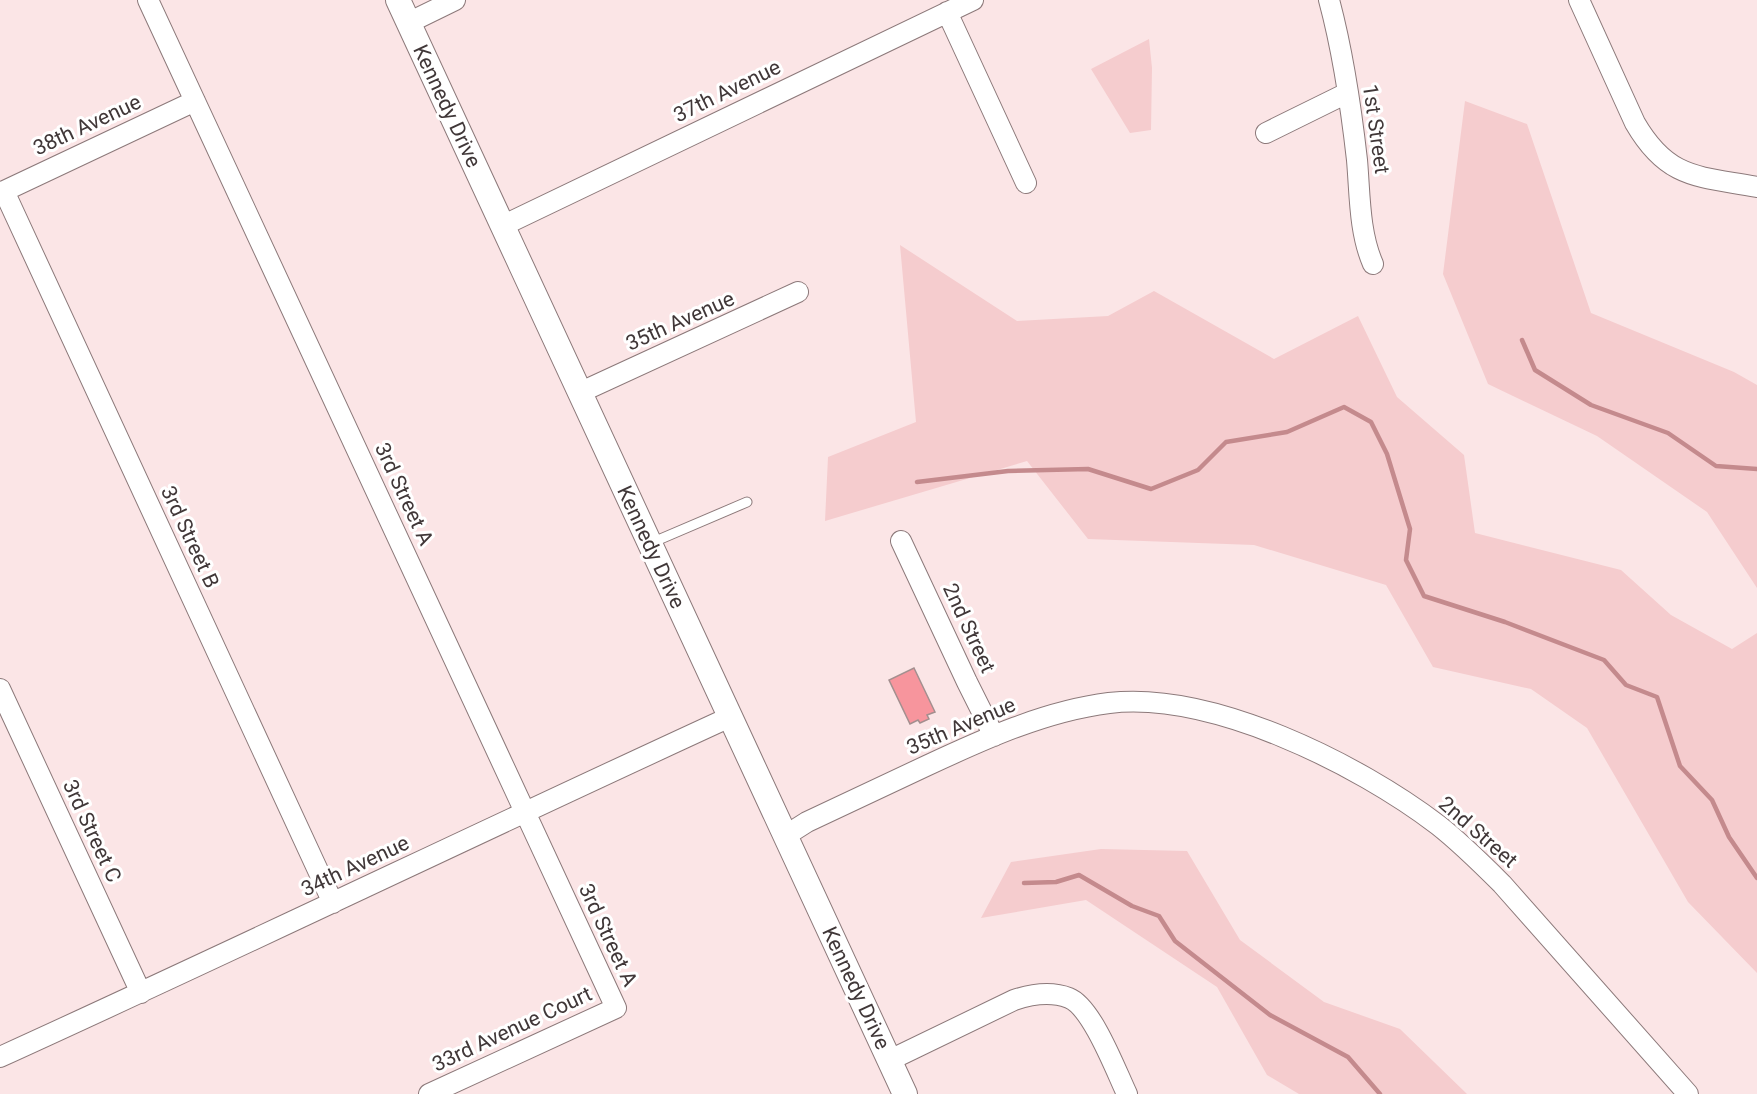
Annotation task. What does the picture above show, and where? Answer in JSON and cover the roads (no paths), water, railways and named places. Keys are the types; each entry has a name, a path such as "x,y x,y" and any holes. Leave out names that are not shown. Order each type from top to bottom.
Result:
{"street":[{"name":"3rd Street A","path":"148,0 616,1008"},
{"name":"Kennedy Drive","path":"398,0 890,1060 901,1092"},
{"path":"408,23 455,0"},
{"name":"37th Avenue","path":"502,226 973,0"},
{"name":"1st Street","path":"1329,0 1353,129 1363,231 1373,264"},
{"path":"1579,0 1635,123 1658,156 1672,167 1686,172 1757,187"},
{"path":"947,12 1026,183"},
{"path":"1266,133 1347,93"},
{"name":"38th Avenue","path":"2,192 195,101"},
{"name":"3rd Street B","path":"2,192 333,903"},
{"name":"35th Avenue","path":"581,392 798,292"},
{"name":"2nd Street","path":"901,541 994,736"},
{"name":"3rd Street C","path":"0,689 141,993"},
{"name":"35th Avenue","path":"785,836 817,817 994,736 1055,714 1128,702 1169,704"},
{"name":"2nd Street","path":"1169,704 1248,723 1275,734 1355,772 1438,825 1469,851 1502,884 1688,1094"},
{"name":"34th Avenue","path":"0,1058 730,717"},
{"path":"890,1060 1014,1000 1033,994 1048,994 1071,999 1088,1015 1127,1094"},
{"name":"33rd Avenue Court","path":"429,1094 616,1008"}],"lane":[{"path":"649,544 747,502"}],"waterway":[{"path":"1522,340 1535,370 1591,405 1668,433 1716,466 1757,469"},
{"path":"917,482 1008,471 1088,469 1151,489 1198,470 1226,442 1287,432 1344,407 1371,422 1387,454 1410,529 1406,560 1424,596 1505,622 1604,660 1626,685 1657,697 1680,766 1712,800 1729,837 1757,878"},
{"path":"1024,883 1056,882 1079,875 1132,906 1159,916 1175,941 1270,1015 1348,1057 1380,1094"}]}
